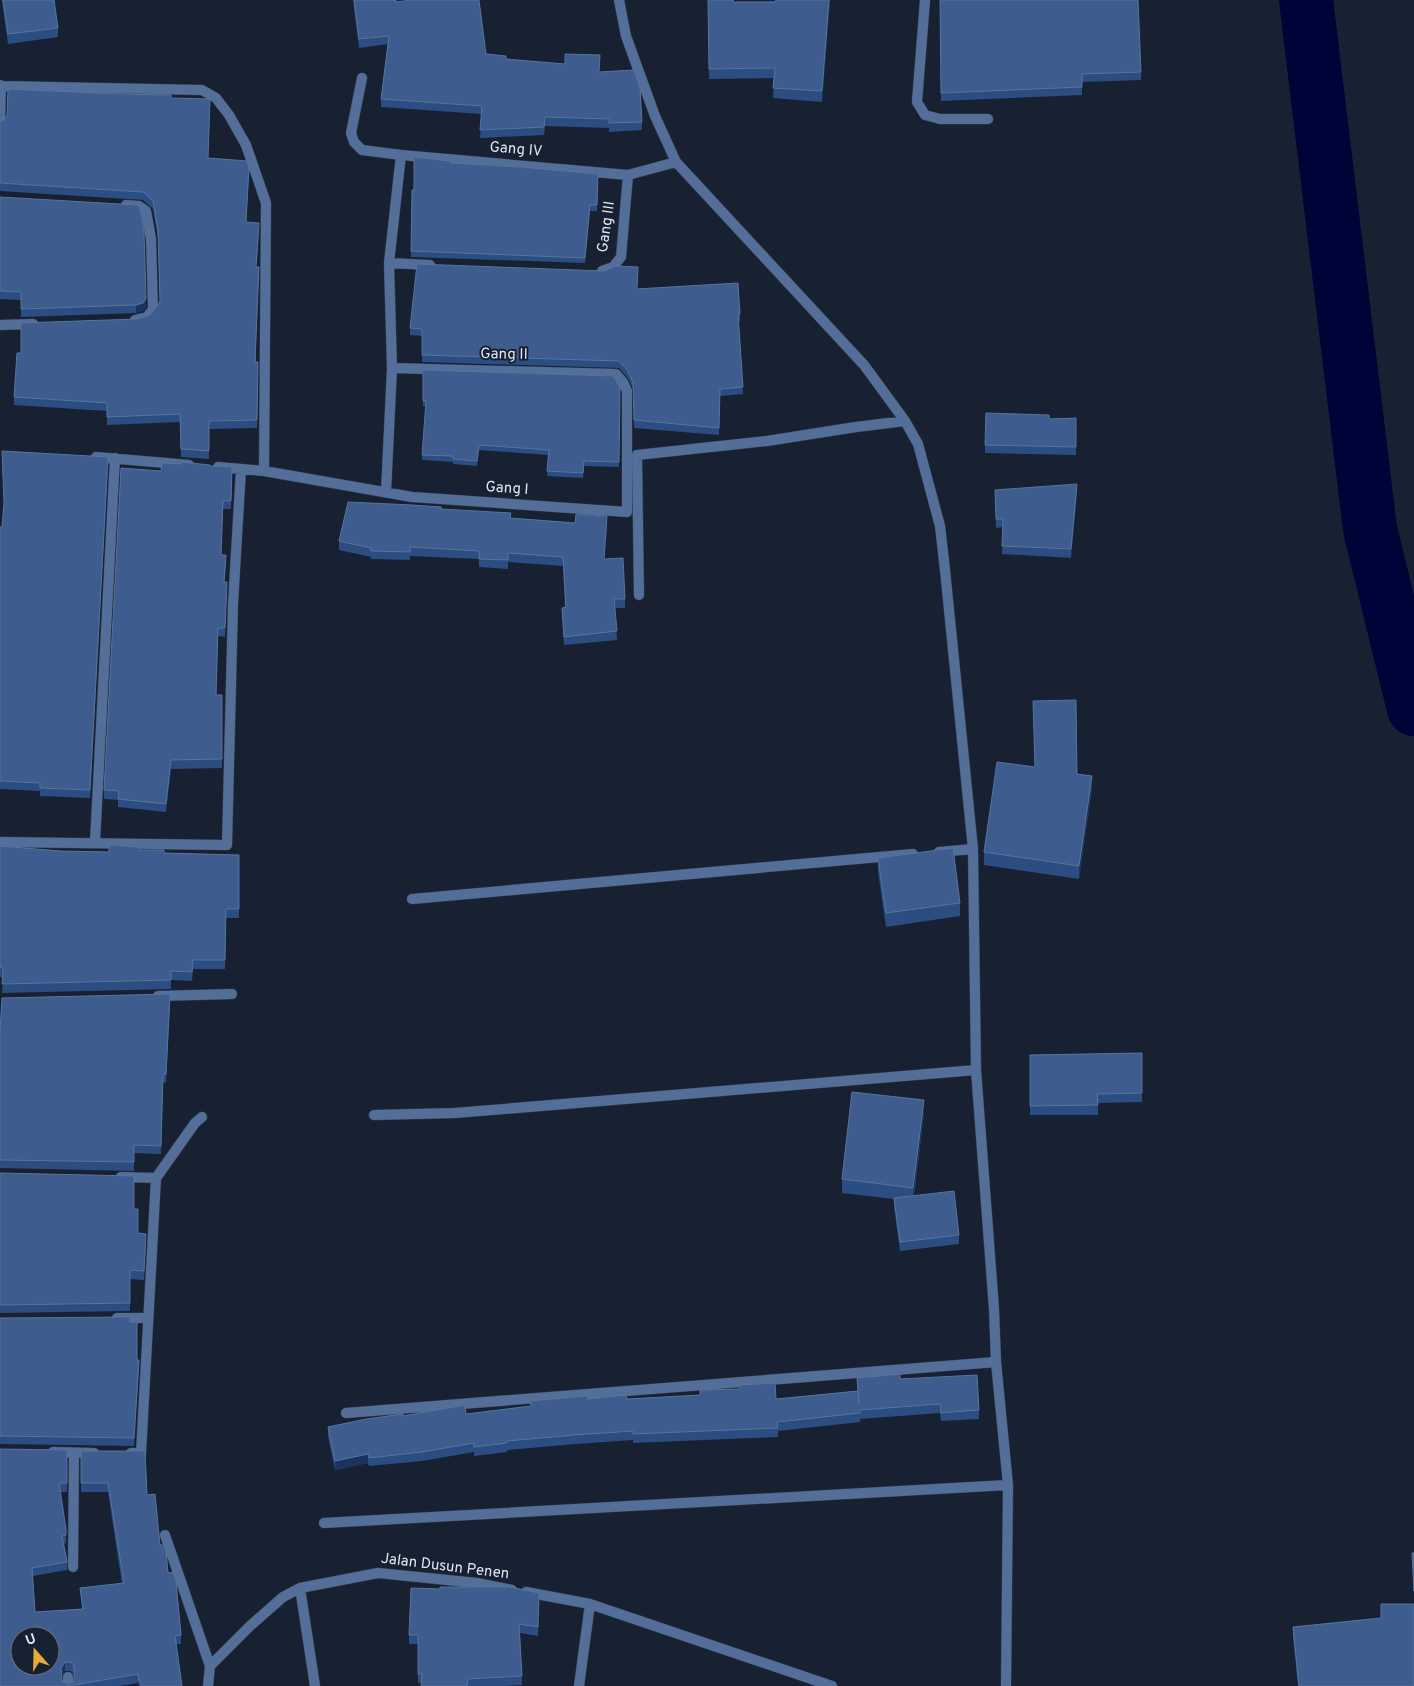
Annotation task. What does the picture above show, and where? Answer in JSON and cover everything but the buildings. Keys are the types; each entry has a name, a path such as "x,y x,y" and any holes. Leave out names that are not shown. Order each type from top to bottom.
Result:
{"street":[{"path":"619,0 629,45 655,116 676,162 864,365 905,422 918,444 940,526 973,849 976,1070 994,1309 996,1362 1008,1485 1006,1686"},
{"path":"925,0 917,102 925,115 940,119 988,119"},
{"name":"Gang IV","path":"362,78 351,133 354,142 362,150 628,175"},
{"path":"0,122 1,85 202,90 216,98 229,115 246,146 266,202 264,471"},
{"path":"386,492 392,368 389,263 401,155"},
{"path":"628,175 676,162"},
{"name":"Gang III","path":"594,271 604,271 613,267 621,257 628,175"},
{"path":"119,205 139,206 146,211 151,239 153,309 147,317 127,320"},
{"path":"389,263 438,265"},
{"path":"0,326 39,324"},
{"name":"Gang II","path":"392,368 616,374 627,390 632,491"},
{"path":"639,595 632,491 637,455 767,441 856,427 905,422"},
{"name":"Gang I","path":"86,457 264,471 412,497 627,512 632,491"},
{"path":"95,842 115,458"},
{"path":"0,842 227,845 233,604 241,469"},
{"path":"412,899 973,849"},
{"path":"145,996 232,994"},
{"path":"374,1115 455,1112 976,1070"},
{"path":"122,1453 141,1453 156,1178 195,1123 202,1117"},
{"path":"108,1177 156,1178"},
{"path":"108,1318 148,1318"},
{"path":"346,1413 996,1362"},
{"path":"46,1452 102,1453"},
{"path":"73,1567 74,1453"},
{"path":"324,1523 1008,1485"},
{"path":"165,1535 210,1666 208,1686"},
{"name":"Jalan Dusun Penen","path":"210,1666 250,1626 283,1598 300,1588 378,1572 477,1583 590,1604 832,1686"},
{"path":"300,1588 315,1686"},
{"path":"579,1686 590,1604"}],"waterway":[{"path":"1306,0 1370,529 1414,709"}]}
